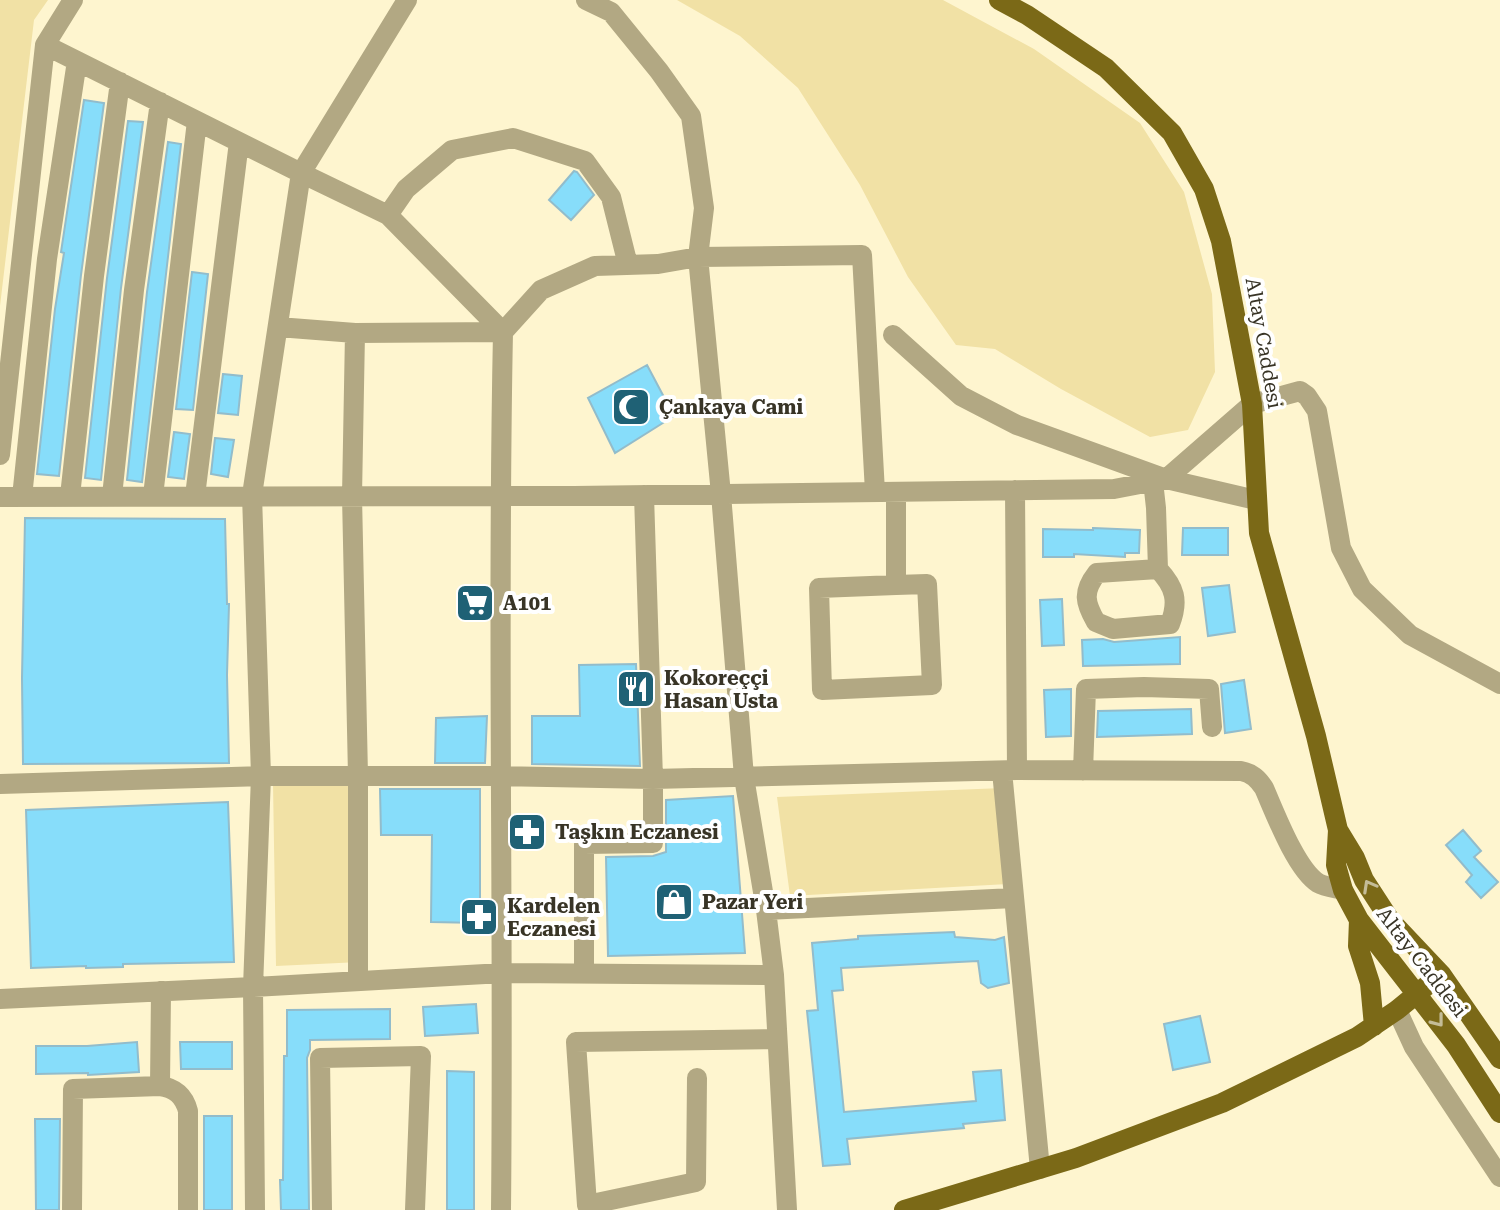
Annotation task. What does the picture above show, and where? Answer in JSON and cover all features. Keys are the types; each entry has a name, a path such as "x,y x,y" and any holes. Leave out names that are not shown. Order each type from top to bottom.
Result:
{"main road":[{"name":"Altay Caddesi","path":"999,0 1106,68 1172,133 1204,189 1221,241 1252,404 1259,533 1316,736 1338,830 1336,865 1343,890 1359,920 1456,1045 1500,1113"},
{"name":"Altay Caddesi","path":"1338,830 1364,880 1390,920 1441,974 1500,1059"},
{"path":"1359,920 1358,946 1370,983 1374,1026"},
{"path":"904,1210 1076,1158 1222,1103 1357,1037 1441,974"}],"street":[{"path":"0,455 45,45 73,0"},
{"path":"255,1210 253,987 261,776 252,495 301,173 407,0"},
{"path":"586,0 610,6 691,116 704,208 698,257 744,777 774,975 787,1210"},
{"path":"45,45 388,215 503,332"},
{"path":"22,497 47,259 77,61"},
{"path":"70,496 94,276 120,82"},
{"path":"112,496 134,290 160,102"},
{"path":"153,496 197,121"},
{"path":"388,215 406,189 452,150 513,138 585,161 611,197 628,265"},
{"path":"195,496 239,142"},
{"path":"501,1210 500,496 503,332 541,290 595,266 658,264 698,257 862,255 875,492"},
{"path":"278,327 355,333 503,332"},
{"path":"355,333 352,496 358,776 358,981"},
{"path":"893,335 961,396 1017,425 1160,480 1256,500"},
{"path":"0,497 644,495 1114,489 1160,480 1252,404 1300,391 1317,411 1341,548 1362,589 1410,635 1500,684"},
{"path":"1158,569 1097,573 1089,583 1086,605 1096,622 1113,629 1170,624 1176,608 1174,598 1166,578 1158,569 1156,508 1160,480"},
{"path":"1015,490 1010,770 1014,898 1040,1169"},
{"path":"896,492 896,585"},
{"path":"584,973 584,844 653,843 644,495"},
{"path":"927,584 932,685 822,690 819,588 896,585 927,584"},
{"path":"1083,771 1086,689 1209,689 1212,727"},
{"path":"0,784 261,776 653,779 1010,770 1249,772 1264,788 1300,864 1310,877 1321,885 1343,890"},
{"path":"766,910 1014,898"},
{"path":"0,999 503,973 774,975"},
{"path":"160,1086 161,991"},
{"path":"1397,1010 1414,1047 1500,1177"},
{"path":"697,1078 696,1182 587,1205 576,1042 777,1039"},
{"path":"322,1210 320,1058 421,1056 415,1210"},
{"path":"72,1210 73,1089 160,1086 177,1092 188,1111 188,1210"}],"shaded area":[{"path":"0,0 48,0 34,20 0,306"},
{"path":"677,0 943,0 1034,49 1140,123 1184,192 1212,294 1215,372 1188,430 1150,437 995,349 956,345 908,277 860,185 798,88 740,36"},
{"path":"273,784 356,784 360,962 276,966"},
{"path":"1003,788 1008,884 790,896 777,797"}],"building":[{"path":"84,100 104,103 59,476 37,474 64,253 61,252"},
{"path":"128,121 143,122 121,288 101,480 85,478"},
{"path":"168,142 181,144 142,482 127,480 147,292"},
{"path":"574,171 594,195 571,220 549,200"},
{"path":"192,272 208,274 193,410 176,409"},
{"name":"Çankaya Cami","path":"647,365 674,416 615,453 588,398"},
{"path":"223,374 242,376 238,415 218,413"},
{"path":"174,432 190,434 184,479 168,477"},
{"path":"215,438 234,440 228,477 211,474"},
{"path":"25,518 225,519 229,604 229,763 23,764"},
{"path":"1183,528 1228,528 1228,555 1182,555"},
{"path":"1043,529 1140,530 1139,553 1125,553 1125,557 1074,554 1074,557 1043,557"},
{"path":"1229,585 1235,632 1208,636 1202,588"},
{"path":"1062,599 1064,645 1042,646 1040,600"},
{"path":"1180,637 1180,664 1083,666 1082,640 1114,642"},
{"path":"636,664 640,766 532,764 532,716 580,716 579,665"},
{"path":"1244,680 1251,729 1225,733 1221,684"},
{"path":"1071,689 1071,736 1046,737 1044,690"},
{"path":"1191,709 1192,734 1097,737 1098,711"},
{"path":"487,716 485,763 435,763 436,718"},
{"path":"380,789 480,789 480,923 431,922 432,835 381,835"},
{"name":"Pazar Yeri","path":"733,796 745,953 608,956 606,857 653,856 666,852 666,800"},
{"path":"228,802 234,962 31,968 26,810"},
{"path":"1463,830 1481,851 1474,857 1498,882 1481,898 1466,882 1472,875 1446,845"},
{"path":"954,932 955,937 995,940 1004,937 1009,983 988,988 981,983 978,961 841,968 843,990 832,991 844,1112 976,1101 973,1072 1001,1070 1005,1120 963,1124 964,1128 847,1139 850,1164 823,1166 807,1011 818,1010 812,943 858,939 858,936"},
{"path":"476,1004 478,1033 425,1036 423,1007"},
{"path":"390,1009 390,1039 310,1040 307,1058 309,1210 281,1210 287,1010"},
{"path":"1200,1016 1210,1062 1173,1070 1164,1024"},
{"path":"137,1042 139,1072 36,1074 36,1046"},
{"path":"180,1042 232,1042 232,1069 181,1069"},
{"path":"447,1071 474,1072 474,1210 447,1210"},
{"path":"204,1116 232,1116 232,1210 204,1210"},
{"path":"35,1119 60,1119 59,1210 36,1210"}],"place":[{"name":"Çankaya Cami","path":"631,407"},
{"name":"A101","path":"475,603"},
{"name":"Kokoreççi Hasan Usta","path":"636,689"},
{"name":"Taşkın Eczanesi","path":"527,832"},
{"name":"Pazar Yeri","path":"674,902"},
{"name":"Kardelen Eczanesi","path":"479,917"}]}
